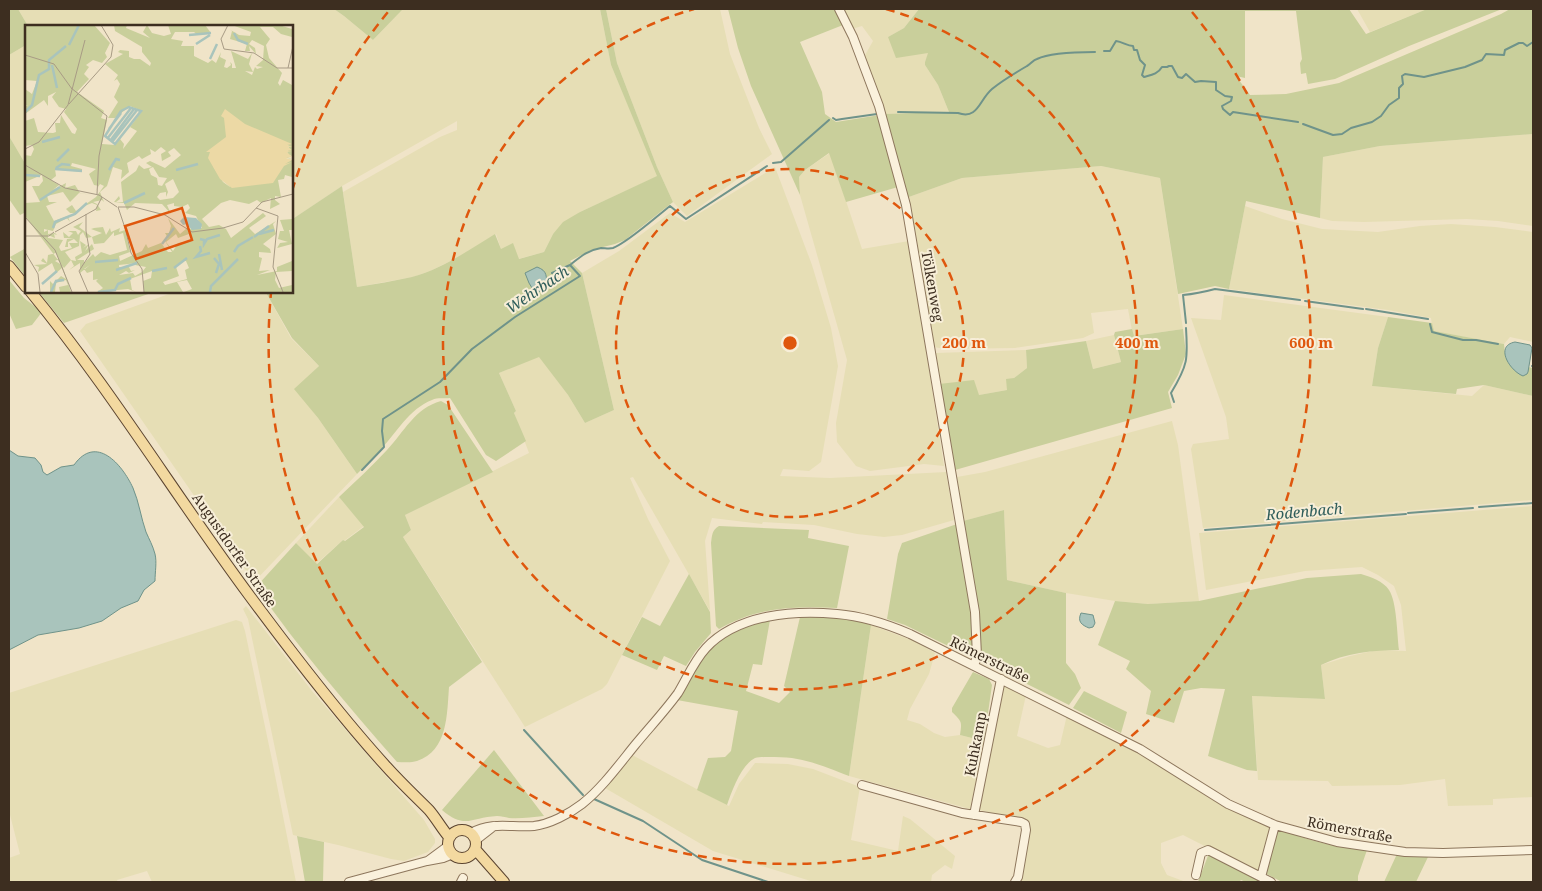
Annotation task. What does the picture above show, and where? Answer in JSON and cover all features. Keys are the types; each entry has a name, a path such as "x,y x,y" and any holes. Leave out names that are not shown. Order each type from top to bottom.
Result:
{"main road":[{"path":"9,266 25,286"},
{"name":"Augustdorfer Straße","path":"31,292 61,328 112,397 242,586 287,646 384,765 431,813 451,842"},
{"path":"473,844 460,858 451,842 463,830 503,882"}],"street":[{"name":"Tölkenweg","path":"839,9 853,37 879,106 906,205 975,612 977,656 974,666"},
{"name":"Römerstraße","path":"473,844 494,826 535,826 553,820 580,805 608,778 665,709 677,694 704,651 717,638 737,627 766,618 799,613 854,616 897,628 1140,749 1228,804 1275,825 1336,842 1405,852 1443,853 1533,850"},
{"name":"Kuhkamp","path":"974,815 1001,679"},
{"path":"862,785 974,815 1025,824 1026,830 1018,877 1015,882"},
{"path":"1261,876 1275,825"},
{"path":"349,882 427,861 451,842"},
{"path":"1196,875 1201,853 1208,850 1270,882"}],"shaded area":[{"path":"18,9 334,9 373,40 403,9 600,9 611,65 658,176 580,212 553,234 544,252 518,259 501,249 496,234 463,255 430,271 413,277 357,287 343,192 440,137 457,130 457,121 342,186 292,219 292,25 27,25"},
{"path":"606,9 720,9 730,54 759,128 772,154 687,216 673,202 657,167 617,63"},
{"path":"842,9 919,9 904,28 888,37 929,52 925,65 938,85 949,112 883,114 864,57 873,41 862,26 852,29"},
{"path":"1357,9 1427,9 1370,32"},
{"path":"25,46 25,163 9,136 9,55"},
{"path":"1533,134 1533,226 1467,219 1364,222 1332,221 1320,218 1323,157 1380,146"},
{"path":"830,153 862,249 909,241 944,466 924,464 870,471 856,466 837,442 836,423 847,360 800,195 799,177 805,170"},
{"path":"1101,166 1160,178 1183,329 1133,336 1128,309 1091,313 1094,333 1083,338 1015,348 945,349 934,347 906,198 962,178"},
{"path":"775,167 812,265 831,328 838,366 821,462 809,471 783,469 780,476 830,478 946,472 954,520 902,535 884,537 857,534 814,525 763,522 762,524 712,518 705,541 710,611 633,477 630,478 648,519 670,561 607,684 602,689 525,727 403,537 411,530 405,515 529,453 514,413 516,411 499,373 539,356 568,395 585,423 614,410 582,273 619,251 670,213 685,222"},
{"path":"1245,206 1282,219 1322,229 1378,232 1451,224 1533,232 1533,342 1510,337 1504,344 1433,331 1431,318 1388,310 1229,289"},
{"path":"174,292 266,292 291,338 319,366 295,389 357,474 254,582 80,331 86,324"},
{"path":"1224,295 1388,317 1378,348 1372,386 1472,396 1484,385 1533,396 1533,500 1203,528 1191,449 1193,444 1229,439 1226,417 1191,318 1221,320"},
{"path":"1114,335 1121,362 1093,369 1086,341"},
{"path":"1026,350 1027,368 1014,378 1007,390 979,395 939,384 934,355 936,353"},
{"path":"1172,421 1178,445 1199,601 1148,604 1115,601 1007,580 1004,510 963,521 957,477 985,472"},
{"path":"339,497 364,526 343,540 316,564 296,543"},
{"path":"1533,506 1533,797 1493,799 1493,805 1448,806 1445,779 1400,785 1332,786 1328,781 1258,780 1252,696 1325,699 1321,665 1377,650 1406,651 1401,605 1394,586 1362,567 1305,571 1206,590 1199,533"},
{"path":"246,606 312,691 424,820 435,839 435,843 428,852 404,861 293,835 248,619 243,609"},
{"path":"236,620 242,622 245,631 296,882 152,882 147,871 117,880 118,882 9,882 9,858 20,854 9,811 9,693"},
{"path":"871,625 914,641 935,653 929,674 910,709 907,720 920,724 934,733 945,737 960,735 984,741 970,809 849,776"},
{"path":"1004,684 1026,695 1017,736 1048,748 1060,745 1067,715 1129,746 1224,806 1269,827 1271,830 1258,872 1183,835 1161,843 1161,863 1167,875 1186,882 1020,882 1029,821 979,810 1000,691"},
{"path":"632,755 729,806 739,784 755,763 788,764 813,769 860,787 851,840 898,851 903,816 910,819 955,856 952,869 945,865 932,875 931,882 814,882 713,851 605,788"}],"green space":[{"path":"9,9 18,9 27,25 25,25 25,46 9,55"},
{"path":"334,9 403,9 373,40"},
{"path":"600,9 606,9 617,63 657,167 673,202 625,240 591,250 570,261 582,273 614,410 585,423 568,395 539,357 499,373 516,411 514,413 526,441 496,461 486,455 450,398 439,398 424,404 410,415 357,474 318,418 294,389 319,366 292,338 266,292 292,292 292,219 342,186 357,287 423,274 455,258 495,234 501,249 513,243 519,259 544,252 553,234 563,222 580,212 657,176 611,65"},
{"path":"728,9 835,9 843,25 800,42 822,92 825,114 836,122 880,115 898,187 846,202 829,153 805,170 799,177 800,195 751,86 738,48"},
{"path":"919,9 1349,9 1366,34 1427,9 1502,9 1409,46 1335,79 1308,84 1306,73 1301,74 1300,63 1302,59 1296,11 1245,11 1245,78 1236,76 1250,95 1286,94 1339,83 1510,9 1533,9 1533,134 1380,146 1323,157 1320,218 1246,201 1229,289 1215,286 1178,294 1160,178 1101,166 962,178 906,198 883,114 949,112 938,85 925,65 928,53 896,58 888,37 904,28"},
{"path":"9,136 25,163 25,212 20,215 9,199"},
{"path":"25,249 25,276 10,257"},
{"path":"9,280 24,298 42,312 32,325 16,329 9,313"},
{"path":"39,292 154,292 64,323"},
{"path":"1388,317 1432,323 1434,331 1504,344 1505,354 1510,364 1528,372 1528,367 1533,368 1533,396 1484,385 1457,389 1456,394 1372,386 1378,348"},
{"path":"1132,329 1134,336 1183,329 1186,354 1178,375 1168,392 1172,408 955,470 939,384 974,380 979,395 1007,390 1006,379 1014,378 1027,368 1026,350 1086,341 1093,369 1121,362 1114,335 1115,332"},
{"path":"441,401 448,405 493,472 405,515 411,530 403,537 482,662 449,687 448,709 444,730 435,749 417,761 397,762 307,655 256,587 296,543 317,564 343,540 345,541 364,527 339,497 387,450 417,415 432,404"},
{"path":"1004,510 1007,580 1066,593 1066,663 1075,674 1081,688 1069,705 981,661 980,630 963,521"},
{"path":"957,524 970,603 973,658 905,625 887,619 898,554 902,543"},
{"path":"719,526 809,530 808,538 849,546 837,608 806,607 762,612 747,616 719,629 716,626 711,543 712,535"},
{"path":"689,574 710,612 711,633 686,666 664,656 657,670 622,655 642,617 660,626"},
{"path":"1361,574 1380,582 1392,595 1399,650 1360,653 1321,665 1325,699 1252,696 1257,771 1247,770 1208,756 1225,689 1201,688 1184,691 1174,723 1146,714 1151,691 1126,669 1130,661 1098,645 1115,601 1148,604 1199,601 1307,578"},
{"path":"817,616 854,620 871,625 849,776 820,765 792,758 758,757 750,761 741,772 727,805 697,790 708,758 725,757 731,751 738,711 677,700 702,659 726,637 770,620 762,665 753,664 746,691 779,703 790,692 784,686 800,617"},
{"path":"973,672 989,679 992,685 984,741 960,735 961,722 952,712 952,708"},
{"path":"1084,691 1127,712 1121,733 1073,708"},
{"path":"494,750 544,816 509,818 497,816 463,821 457,820 442,810"},
{"path":"1279,829 1322,843 1367,850 1358,876 1358,882 1282,882 1265,873 1275,832"},
{"path":"297,836 324,842 323,882 305,882"},
{"path":"1209,853 1264,882 1246,882 1241,880 1239,882 1198,882"},
{"path":"1397,854 1428,857 1416,882 1384,882"}],"water":[{"path":"537,267 545,272 547,287 545,290 535,293 525,273"},
{"path":"1515,342 1530,345 1532,348 1528,372 1523,376 1513,369 1506,359 1506,348 1509,344"},
{"path":"9,450 18,456 35,458 41,465 43,472 47,475 61,467 74,465 82,456 91,452 99,452 108,456 122,470 133,488 146,532 156,557 156,564 155,581 144,590 138,601 121,608 102,621 79,628 38,635 9,650"},
{"path":"1081,613 1093,615 1095,623 1093,627 1089,628 1081,623"}],"waterway":[{"name":"Wehrbach","path":"1104,51 1110,51 1116,41 1133,46 1134,50 1137,50 1140,60 1145,65 1142,75 1144,77 1156,73 1162,67 1172,66 1178,77 1182,78 1186,74 1195,82 1216,82 1216,90 1225,96 1232,97 1231,101 1222,106 1230,115 1233,112 1298,122"},
{"name":"Wehrbach","path":"1303,124 1333,135 1342,134 1351,128 1372,122 1381,116 1389,105 1399,98 1399,88 1403,84 1402,76 1405,74 1424,77 1465,67 1482,60 1486,54 1504,55 1505,50 1519,43 1527,46 1533,42"},
{"name":"Wehrbach","path":"898,112 970,114 978,108 992,89 1042,57 1057,54 1095,52"},
{"name":"Wehrbach","path":"833,118 836,120 877,114"},
{"name":"Wehrbach","path":"773,163 781,162 829,120"},
{"name":"Wehrbach","path":"362,470 384,447 383,419 440,382 472,349 515,317 580,276 570,265 577,259 592,250 613,248 619,245 670,206 686,219 767,166"},
{"path":"552,273 570,265"},
{"name":"Rodenbach","path":"1186,323 1183,295 1215,289 1300,300"},
{"name":"Rodenbach","path":"1305,301 1363,309"},
{"name":"Rodenbach","path":"1366,309 1428,319"},
{"name":"Rodenbach","path":"1430,324 1432,332 1463,340 1498,344"},
{"name":"Rodenbach","path":"1174,402 1171,393 1186,362 1186,328"},
{"name":"Rodenbach","path":"1479,507 1533,503"},
{"name":"Rodenbach","path":"1408,513 1473,508"},
{"name":"Rodenbach","path":"1205,530 1406,514"},
{"path":"524,730 583,795"},
{"path":"594,799 643,821 702,860 768,882"}]}
